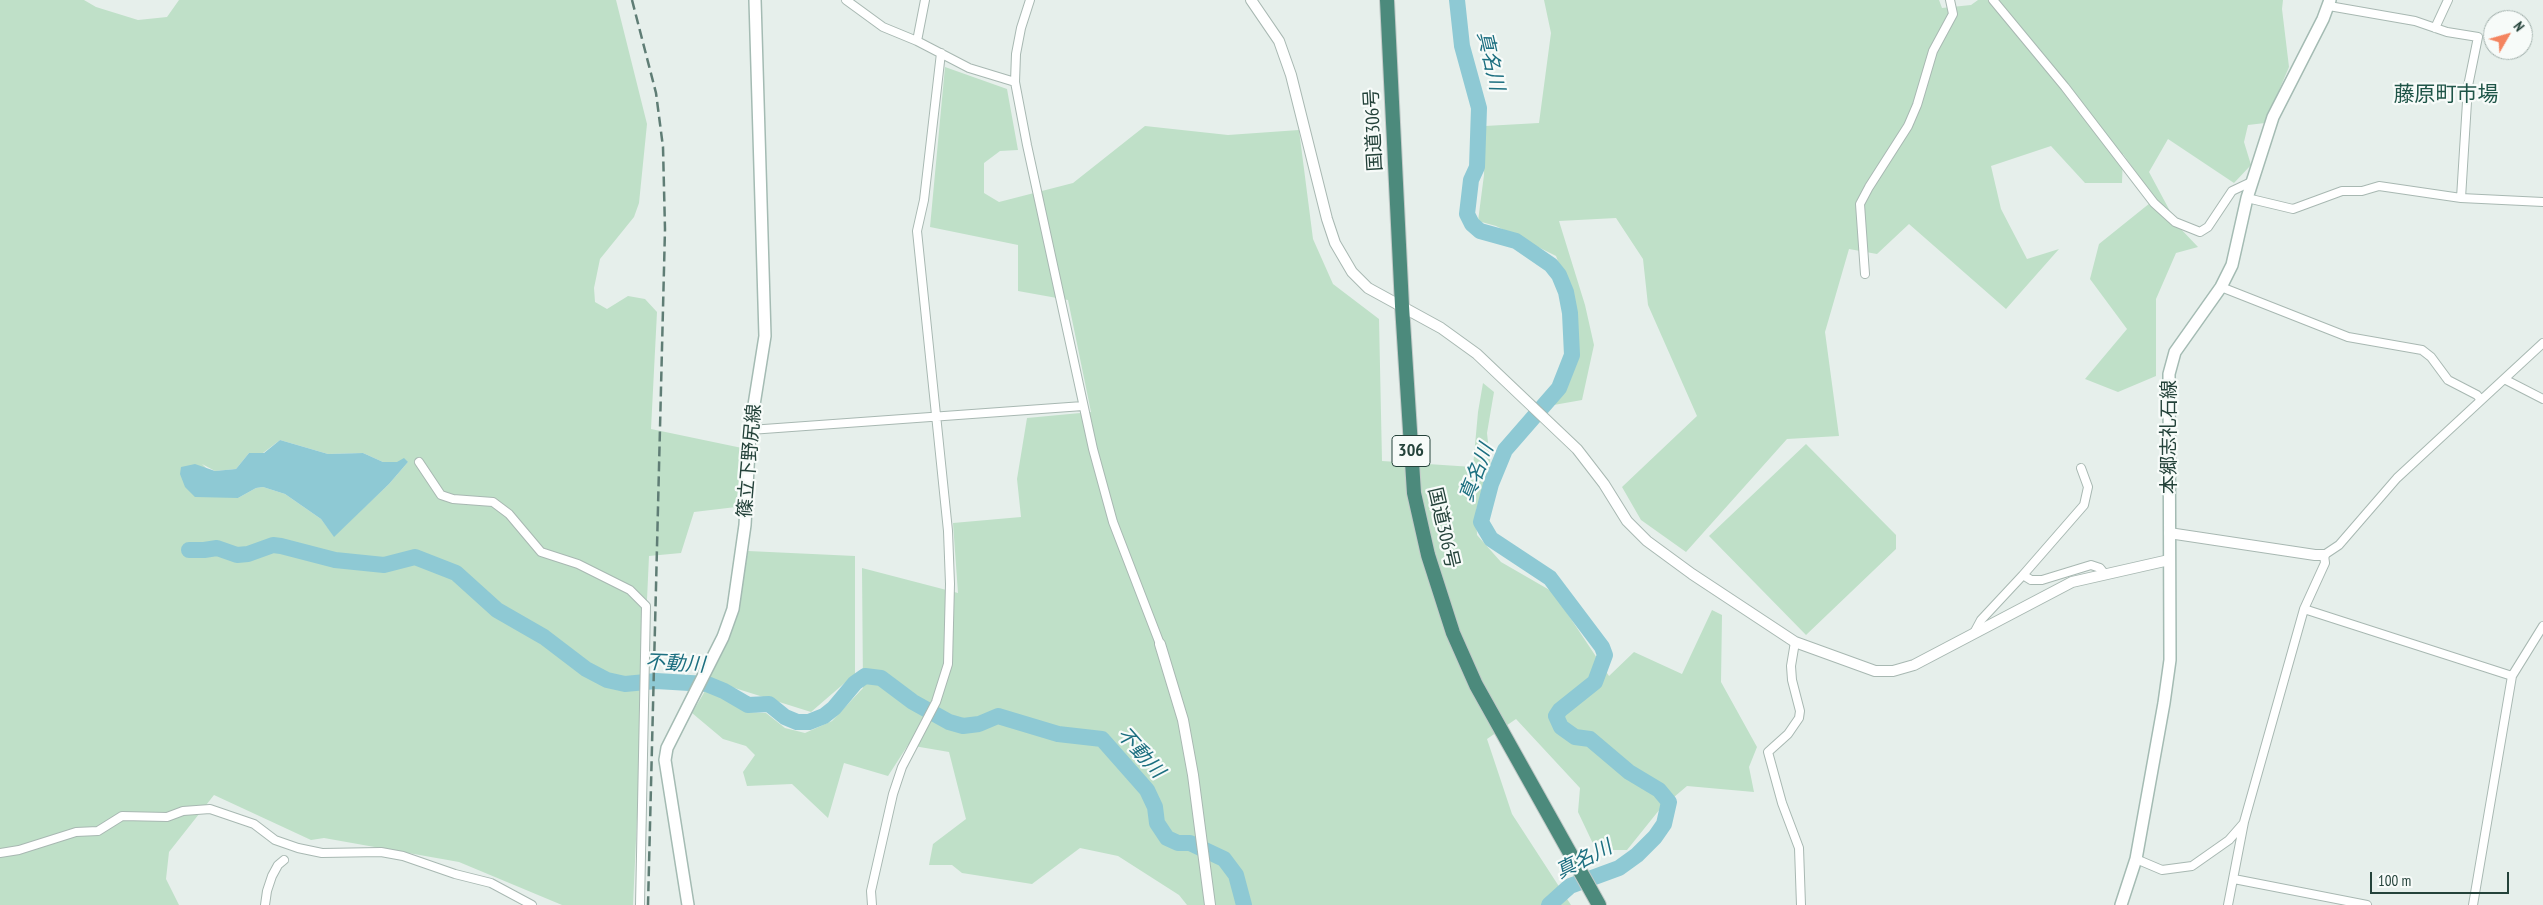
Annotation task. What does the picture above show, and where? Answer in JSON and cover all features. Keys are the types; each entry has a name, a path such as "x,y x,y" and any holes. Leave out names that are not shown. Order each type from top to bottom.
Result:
{"highway":[{"name":"国道306号","path":"1387,0 1402,306 1414,493 1428,555 1453,633 1476,685 1597,902"}],"main road":[{"name":"篠立下野尻線","path":"688,905 666,760 672,734 723,637 733,608 745,525 750,430 765,336 755,0"},
{"name":"本郷志礼石線","path":"2121,905 2136,859 2170,660 2169,374 2175,352 2222,287 2232,265 2251,182 2272,117 2330,3"}],"street":[{"path":"846,0 882,27 917,41 969,68 1015,82"},
{"path":"917,41 925,0"},
{"path":"1030,0 1020,28 1016,54 1015,82 1083,406 1113,522 1160,644 1183,720 1193,775 1210,905"},
{"path":"1251,0 1279,41 1291,74 1327,219 1345,262 1368,288 1441,328 1477,354 1546,417 1577,449 1604,484 1627,521 1647,541 1692,574 1795,642 1875,671 1893,671 1914,665 2072,582 2104,573 2169,560"},
{"path":"1865,274 1860,204 1908,126 1917,105 1933,51 1953,14 1950,0"},
{"path":"1993,0 2065,87 2154,203 2175,222 2200,232 2208,227 2232,191 2251,182"},
{"path":"2435,28 2448,0"},
{"path":"2330,3 2360,13 2415,21 2435,28 2478,37 2468,86 2461,198"},
{"path":"872,905 871,892 893,794 902,767 933,707 948,664 950,629 948,531 916,231 924,200 940,53"},
{"path":"2247,198 2292,209 2342,191 2362,191 2380,186 2461,198 2543,202"},
{"path":"2222,287 2348,337 2422,350 2431,357 2448,380 2482,400"},
{"path":"2169,533 2324,555 2339,545 2397,478 2506,380 2543,343"},
{"path":"2506,380 2543,399"},
{"path":"750,430 937,415 1083,406"},
{"path":"420,462 442,495 453,499 493,502 509,514 541,552 578,564 630,590 646,606 640,905"},
{"path":"1974,633 1980,620 2023,575 2084,505 2088,487 2081,468"},
{"path":"2228,905 2244,822 2304,609 2325,563 2324,555"},
{"path":"2023,575 2031,580 2042,580 2091,565 2100,568 2104,573"},
{"path":"2304,609 2512,676"},
{"path":"2473,905 2512,676 2543,626"},
{"path":"1795,642 1792,673 1800,711 1799,718 1788,734 1768,752 1782,803 1799,848 1800,905"},
{"path":"0,853 20,850 76,832 98,831 122,816 166,817 183,811 210,809 254,824 275,840 298,848 322,853 381,852 402,856 439,869 491,883 532,905"},
{"path":"2136,859 2162,870 2192,866 2229,840 2244,822"},
{"path":"265,905 266,891 272,876 278,865 284,860"},
{"path":"2234,879 2367,905"}],"green space":[{"path":"0,0 84,0 96,7 138,20 167,17 179,0 616,0 647,124 639,203 634,217 600,259 594,288 595,302 607,309 628,296 645,299 657,312 651,429 742,448 736,507 694,512 681,553 649,556 633,905 562,905 459,862 324,838 311,840 214,795 169,852 166,879 179,905 0,905","holes":["280,440 328,454 363,453 383,462 408,462 389,484 334,536 321,519 285,494 263,487 256,488 238,498 202,464 215,471 236,469 249,453 263,453"]},
{"path":"1544,0 1939,0 1942,8 1971,5 1978,0 2283,0 2282,9 2289,67 2265,123 2248,125 2244,142 2251,165 2234,183 2168,139 2149,172 2178,226 2198,247 2176,253 2156,299 2156,376 2118,392 2085,379 2127,329 2090,279 2099,244 2155,199 2123,154 2122,183 2085,183 2051,146 1991,166 2001,209 2027,259 2059,249 2006,309 1909,224 1877,254 1849,249 1825,332 1839,436 1787,439 1686,552 1641,520 1622,487 1697,416 1648,305 1643,259 1616,218 1559,221 1585,305 1594,345 1582,400 1548,406 1562,388 1575,356 1575,320 1567,284 1556,256 1496,226 1478,221 1484,175 1485,126 1539,123 1551,33"},
{"path":"945,67 1007,89 1018,150 1000,151 984,163 984,193 999,202 1073,183 1145,126 1228,135 1299,130 1313,239 1333,284 1379,319 1382,461 1473,467 1478,412 1483,383 1494,392 1487,433 1491,470 1476,510 1477,535 1501,562 1553,592 1609,676 1634,652 1682,674 1712,610 1722,615 1721,682 1757,747 1749,767 1754,792 1687,786 1660,809 1627,850 1596,850 1578,812 1580,788 1516,719 1487,739 1512,814 1571,905 1187,905 1179,895 1118,856 1080,848 1032,884 962,873 952,865 929,865 933,844 966,819 949,752 908,745 888,776 844,763 828,818 792,784 747,786 743,772 755,755 746,746 723,739 692,713 705,691 723,696 745,712 766,713 785,728 805,733 832,721 863,688 862,568 958,593 953,523 1021,517 1017,479 1027,418 1091,412 1068,300 1018,291 1018,245 930,227"},
{"path":"1806,444 1896,535 1896,549 1806,635 1709,536"},
{"path":"748,551 855,556 855,674 811,712 706,679 738,611"}],"water":[{"path":"280,440 328,454 363,453 383,462 397,462 404,458 408,462 389,484 334,537 321,519 285,494 263,487 256,488 238,498 195,497 185,487 180,474 181,467 195,464 215,471 236,469 249,453 264,453"}],"waterway":[{"name":"真名川","path":"1457,0 1462,46 1479,108 1477,167 1471,180 1467,214 1472,224 1480,231 1516,241 1551,265 1559,275 1566,292 1570,313 1572,355 1559,388 1505,450 1491,484 1481,522 1491,539 1550,578 1602,647 1605,655 1595,682 1560,710 1556,716 1561,727 1575,737 1590,739 1629,772 1659,790 1669,802 1664,824 1655,837 1637,855 1619,868 1570,886 1549,905"},
{"name":"不動川","path":"189,550 217,548 237,555 248,554 273,545 335,560 384,565 415,557 456,573 497,610 544,637 586,669 607,680 625,684 656,681 707,684 724,691 748,705 769,704 785,717 797,722 809,722 824,716 834,708 855,683 865,676 881,678 913,702 949,722 963,726 979,724 998,716 1058,734 1102,739 1147,790 1155,807 1157,823 1167,838 1178,843 1190,843 1224,859 1236,875 1244,905"}],"railway":[{"path":"632,0 656,93 663,147 665,229 648,905"}],"district":[{"name":"藤原町市場","path":"2446,95"}]}
